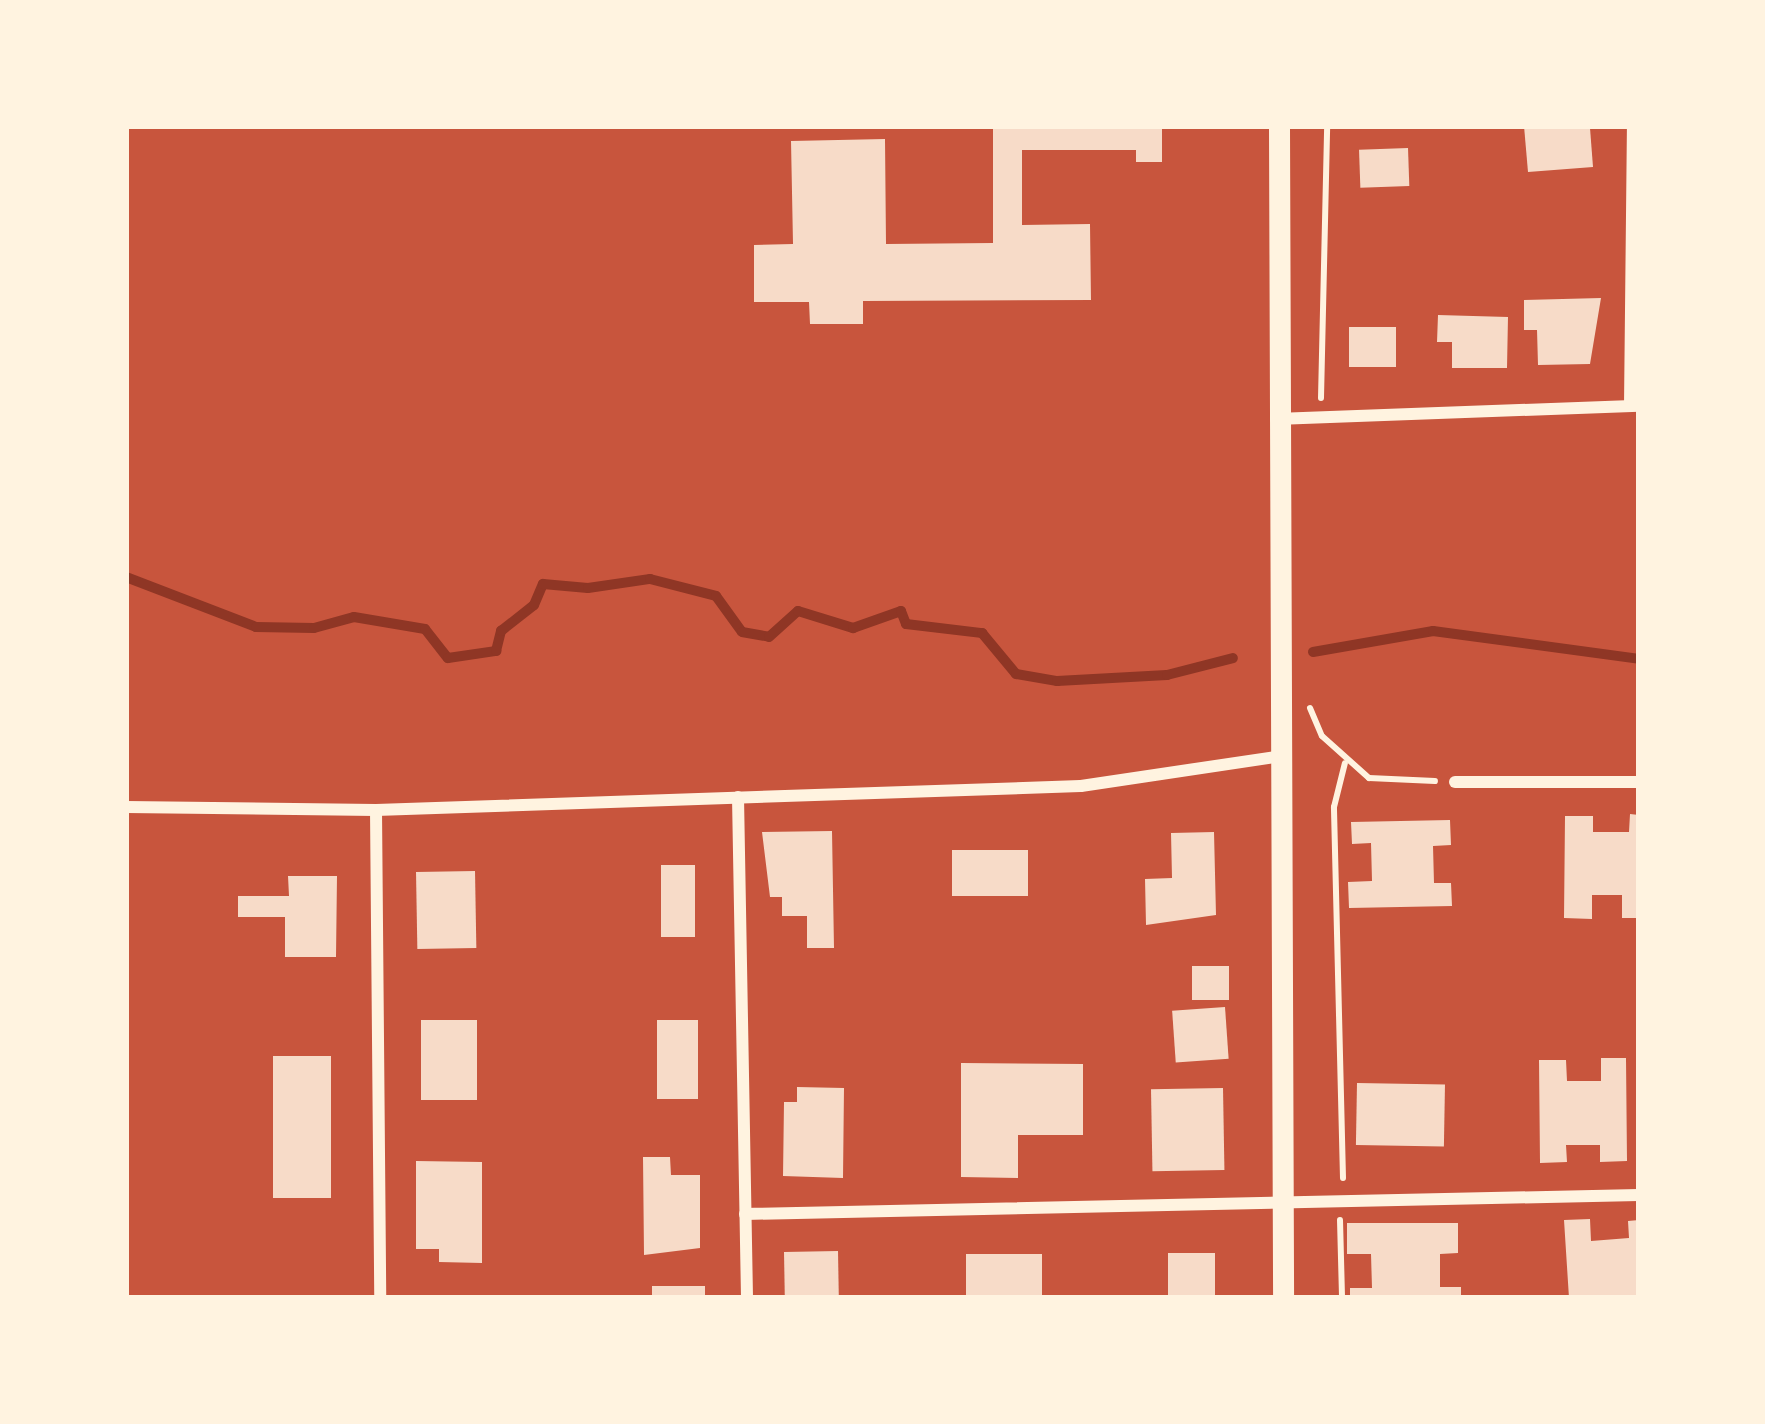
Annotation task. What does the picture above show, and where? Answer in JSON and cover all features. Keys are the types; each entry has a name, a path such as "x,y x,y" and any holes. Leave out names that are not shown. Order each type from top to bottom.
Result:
{"street":[{"path":"1279,126 1276,419 1283,755 1283,1298"},
{"path":"1276,419 1634,406 1633,126"},
{"path":"126,807 376,810 1082,786 1283,755"},
{"path":"1455,782 1639,782"},
{"path":"738,797 747,1298"},
{"path":"376,810 380,1298"},
{"path":"745,1214 1281,1199 1639,1195"}],"path":[{"path":"1322,417 1327,126"},
{"path":"1310,691 1322,736 1345,763 1369,778 1455,782"},
{"path":"1342,1298 1344,1198 1334,807 1345,763"}],"building":[{"path":"993,126 1162,126 1162,162 1136,162 1136,150 1022,150 1022,225 1090,224 1091,300 863,301 863,324 810,324 809,302 754,302 754,245 793,244 791,141 885,139 886,244 993,243"},
{"path":"1524,126 1590,128 1593,167 1528,172"},
{"path":"1408,148 1409,186 1360,188 1359,150"},
{"path":"1601,298 1590,364 1538,365 1537,330 1524,330 1524,300"},
{"path":"1438,315 1508,317 1507,368 1452,368 1452,342 1437,342"},
{"path":"1349,327 1396,327 1396,367 1349,367"},
{"path":"1630,814 1639,815 1639,918 1622,918 1622,895 1592,895 1592,919 1564,918 1565,816 1593,816 1593,832 1629,832"},
{"path":"1450,820 1451,845 1433,846 1434,883 1451,883 1452,906 1349,908 1348,882 1372,881 1371,843 1352,844 1351,822"},
{"path":"832,831 834,948 807,948 807,916 782,916 782,897 770,897 762,832"},
{"path":"1214,832 1216,915 1146,925 1145,879 1172,878 1171,833"},
{"path":"952,850 1028,850 1028,896 952,896"},
{"path":"661,865 695,865 695,937 661,937"},
{"path":"475,871 476,948 417,949 416,872"},
{"path":"288,876 337,876 336,957 285,957 285,917 238,917 238,896 289,896"},
{"path":"1192,966 1229,966 1229,1000 1192,1000"},
{"path":"1225,1007 1229,1059 1176,1063 1172,1011"},
{"path":"421,1020 477,1020 477,1100 421,1100"},
{"path":"657,1020 698,1020 698,1099 657,1099"},
{"path":"273,1056 331,1056 331,1198 273,1198"},
{"path":"1601,1058 1626,1058 1627,1161 1600,1162 1600,1145 1566,1145 1567,1162 1540,1163 1539,1060 1566,1060 1567,1081 1601,1081"},
{"path":"961,1063 1083,1064 1083,1135 1018,1135 1018,1178 961,1177"},
{"path":"1357,1083 1445,1085 1444,1147 1356,1145"},
{"path":"797,1087 844,1088 843,1178 783,1176 784,1102 797,1102"},
{"path":"1223,1088 1224,1170 1152,1171 1151,1089"},
{"path":"643,1157 670,1157 671,1175 700,1175 700,1248 644,1255"},
{"path":"416,1161 482,1162 482,1263 439,1262 439,1249 416,1249"},
{"path":"1590,1219 1591,1241 1629,1238 1628,1221 1639,1220 1639,1298 1569,1298 1564,1220"},
{"path":"1347,1223 1458,1223 1458,1253 1440,1254 1440,1287 1461,1287 1461,1298 1350,1298 1350,1288 1372,1288 1371,1254 1347,1254"},
{"path":"838,1251 839,1298 785,1298 784,1252"},
{"path":"1168,1253 1215,1253 1215,1298 1168,1298"},
{"path":"966,1254 1042,1254 1042,1296 966,1296"},
{"path":"652,1286 705,1286 705,1298 652,1298"}],"waterway":[{"path":"126,577 256,627 314,628 354,617 425,629 448,658 496,651 501,631 534,605 543,584 588,588 650,579 716,596 742,632 769,637 798,611 853,628 901,611 906,624 982,633 1016,674 1057,681 1167,675 1233,658"},
{"path":"1313,652 1433,631 1639,659"}]}
